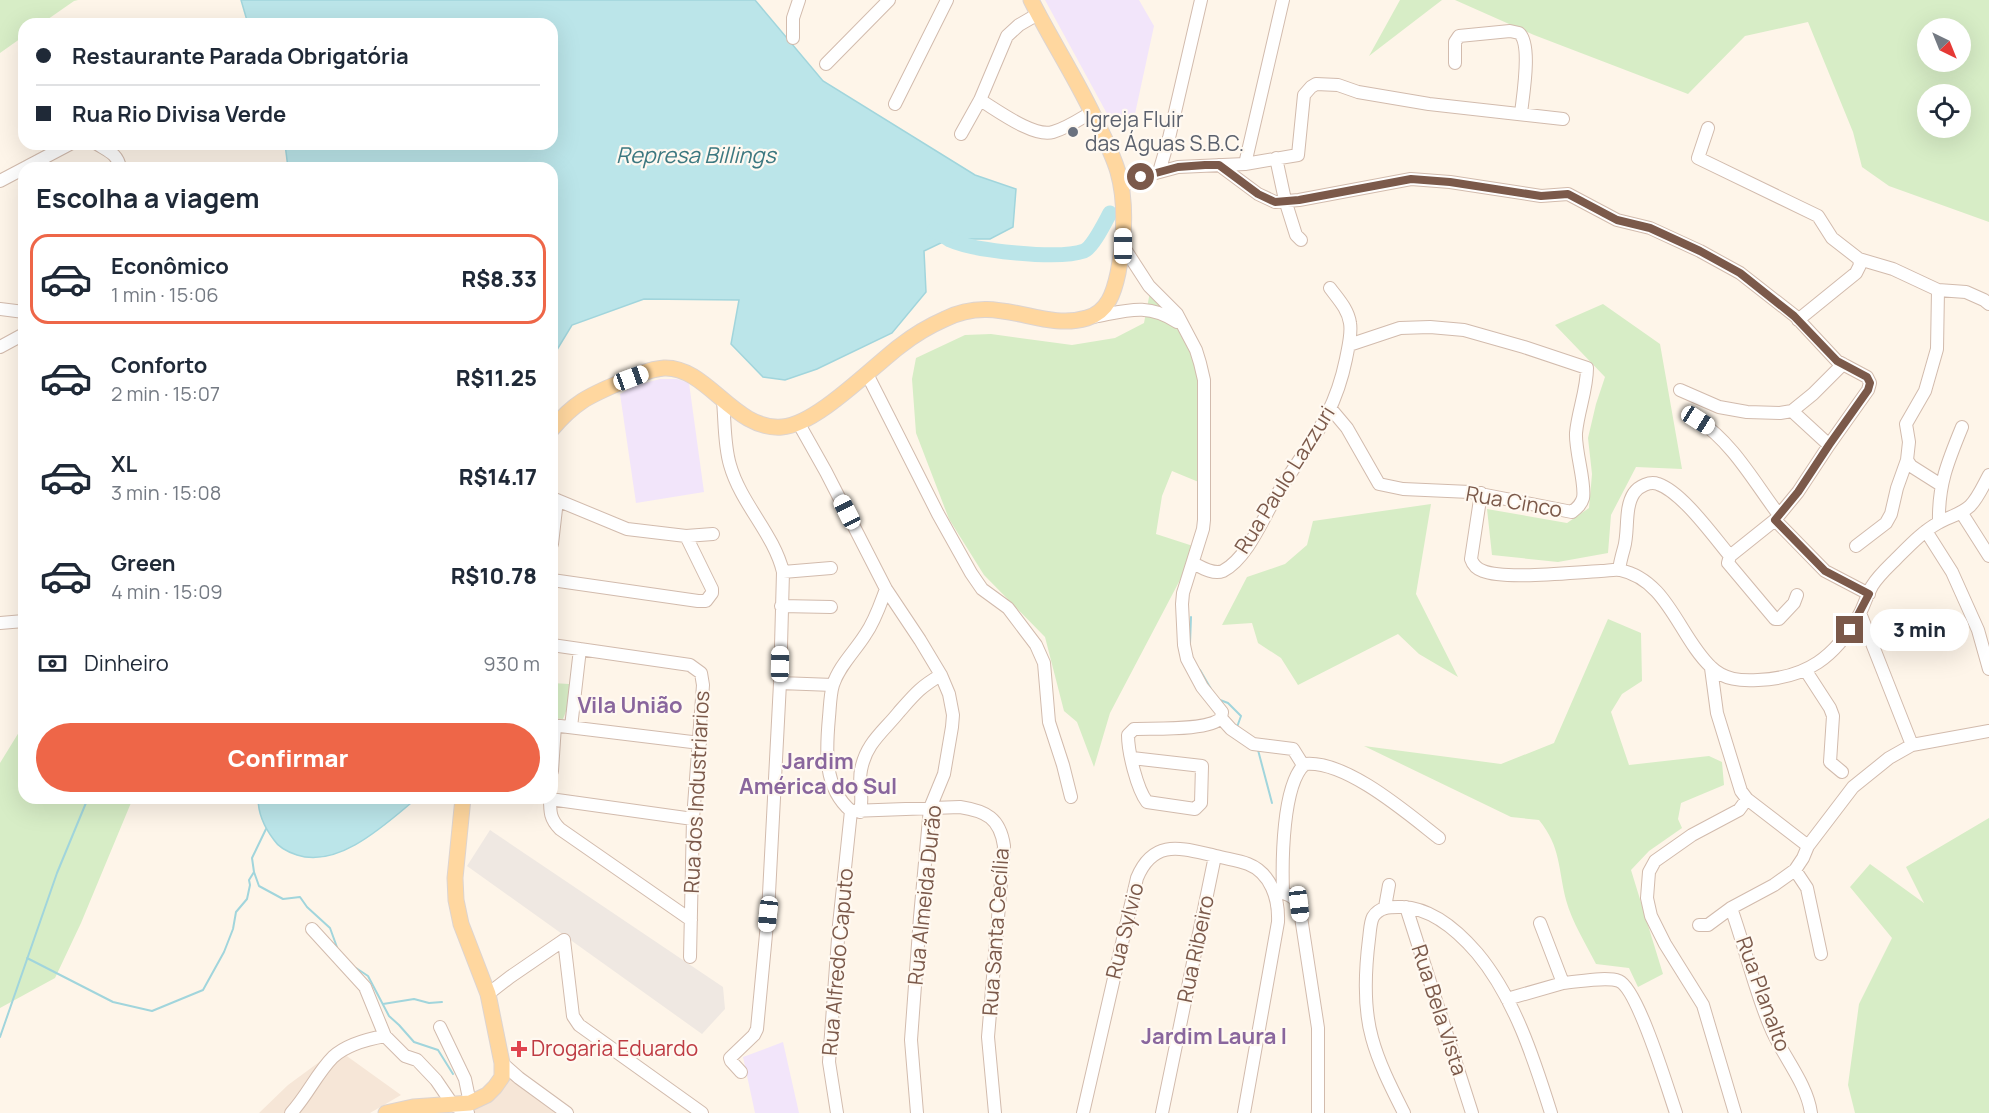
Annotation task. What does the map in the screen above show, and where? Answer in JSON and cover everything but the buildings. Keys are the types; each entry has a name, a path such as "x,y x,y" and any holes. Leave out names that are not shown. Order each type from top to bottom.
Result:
{"main road":[{"path":"558,422 573,406 590,395 662,368 693,376 723,401 759,424 782,427 799,424 867,374 901,345 952,315 967,311 1000,309 1055,320 1072,321 1089,318 1099,312 1109,302 1114,292 1123,246 1121,187 1113,157 1092,112 1031,0"},
{"path":"386,1113 413,1107 453,1105 469,1108 487,1095 501,1077 502,1063 488,994 461,924 456,900 455,878 462,804"}],"street":[{"path":"793,38 794,18 799,0"},
{"path":"826,64 889,0"},
{"path":"895,104 947,0"},
{"path":"1159,171 1169,138 1201,0"},
{"path":"1245,164 1283,0"},
{"path":"961,134 980,100 1007,36 1019,25 1038,14"},
{"path":"1455,63 1455,42 1459,36 1510,31 1519,33 1525,40 1526,57 1521,113"},
{"path":"1121,187 1159,171 1194,165 1245,164 1298,155 1304,95 1316,84 1475,110 1563,119"},
{"path":"980,100 1026,126 1044,133 1058,130 1092,112"},
{"path":"1708,128 1698,158 1818,216 1833,238 1859,259 1893,269 1938,290 1966,292 1989,304"},
{"path":"36,162 59,150"},
{"path":"107,150 118,162"},
{"path":"1276,158 1285,200 1296,235 1301,240"},
{"path":"1219,165 1267,200 1275,202 1299,200 1411,179 1450,182 1541,196 1568,194 1617,220 1650,228 1740,273 1798,320 1837,361 1867,377 1870,383 1868,390 1798,492 1777,518 1730,556 1728,563 1775,619 1779,619 1794,603 1797,595"},
{"path":"0,181 18,171"},
{"name":"Rua Paulo Lazzuri","path":"1123,246 1149,285 1177,314 1196,350 1204,380 1204,508 1200,538 1186,581 1182,604 1186,654 1202,687 1222,712 1221,718 1231,729 1257,744 1293,749 1304,764"},
{"path":"1798,320 1856,273 1860,266 1859,259"},
{"name":"Rua Paulo Lazzuri","path":"1193,563 1216,572 1222,571 1236,560 1249,543 1331,408 1343,372 1349,345 1350,324 1342,304 1330,288"},
{"path":"1856,546 1879,531 1891,514 1909,442 1906,424 1925,391 1936,349 1938,290"},
{"path":"0,309 18,311"},
{"path":"1089,318 1136,310 1151,310 1164,314 1183,326"},
{"name":"Rua Cinco","path":"1331,408 1347,428 1379,484 1403,489 1481,493 1572,512 1580,506 1584,496 1576,430 1587,368 1464,330 1430,327 1400,328 1349,345"},
{"path":"0,346 18,337"},
{"path":"1680,390 1719,407 1748,412 1780,413 1792,411 1844,364"},
{"path":"867,374 938,514 971,573 982,589 1008,608 1036,645 1044,663 1049,722 1064,765 1071,798"},
{"path":"723,401 730,466 780,560 783,573 780,683 768,914 757,1029 754,1035 730,1058 741,1072"},
{"path":"1792,411 1829,445"},
{"path":"1698,420 1714,430 1737,456 1777,518 1825,571 1869,594"},
{"name":"Rua Almeida Durão","path":"799,424 886,589 940,675 953,715 944,774 930,808 911,1040 917,1113"},
{"path":"1939,522 1941,485 1948,459 1962,428"},
{"path":"1906,460 1911,466 1941,485"},
{"path":"1481,493 1471,559 1477,568 1489,573 1510,575 1619,570 1642,579 1653,587 1711,668 1724,676 1741,681 1778,679 1806,670 1827,657 1843,641 1874,584 1888,567 1926,531 1972,504 1989,475"},
{"path":"1619,570 1630,502 1634,494 1648,484 1657,483 1676,496 1730,556"},
{"path":"558,501 627,529 686,536 713,534"},
{"path":"1961,512 1989,556"},
{"path":"1926,531 1952,572 1978,630 1989,669"},
{"path":"558,581 706,601 710,598 712,589 686,536"},
{"path":"783,573 831,568"},
{"path":"855,812 843,804 828,770 826,748 833,685 875,620 886,589"},
{"path":"781,606 831,608"},
{"path":"1860,613 1912,745"},
{"path":"0,623 18,622"},
{"name":"Rua dos Industriarios","path":"558,646 665,660 696,667 701,673 703,685 693,819 690,957"},
{"path":"571,727 580,649"},
{"path":"1711,668 1717,713 1738,782 1747,800 1808,846"},
{"path":"1806,670 1833,716 1830,762 1842,772"},
{"name":"Rua Alfredo Caputo","path":"837,1113 829,1062 839,926 855,812 862,800 861,771 869,747 883,728 912,696 940,675"},
{"path":"780,683 833,685"},
{"path":"1132,758 1202,766 1201,803 1196,809 1147,802 1142,795 1132,758 1129,733 1134,729 1200,727 1215,724 1221,718"},
{"path":"558,726 700,742"},
{"path":"1699,925 1707,925 1795,870 1808,846 1853,787 1889,758 1912,745 1989,731"},
{"path":"1244,1113 1278,922 1282,857 1289,804 1296,777 1304,764 1326,765 1367,786 1439,838"},
{"path":"558,799 693,819"},
{"path":"1735,1113 1702,1005 1665,944 1651,916 1647,898 1648,872 1652,865 1692,835 1739,810 1747,800"},
{"path":"550,804 552,820 560,829 691,920"},
{"name":"Rua Santa Cecília","path":"855,812 960,807 981,812 990,816 997,823 1004,846 988,1037 994,1113"},
{"name":"Rua Sylvio","path":"1083,1113 1141,869 1157,853 1169,848 1186,849 1244,862 1265,876 1279,893 1291,896 1299,904 1316,1011 1319,1046 1318,1113"},
{"name":"Rua Ribeiro","path":"1162,1113 1215,856"},
{"path":"1795,870 1807,888 1821,954"},
{"path":"1385,907 1389,885"},
{"path":"1404,1113 1371,1038 1366,1002 1372,921 1385,907 1410,908 1440,919 1477,953 1517,1018 1551,1113"},
{"name":"Rua Bela Vista","path":"1410,908 1472,1113"},
{"name":"Rua Planalto","path":"1731,908 1768,1023 1806,1095 1810,1113"},
{"path":"1540,923 1563,983"},
{"path":"312,929 365,987 385,1036 405,1056 417,1060 436,1080 453,1105"},
{"path":"488,994 564,940 573,1016 579,1024 702,1113"},
{"path":"1507,999 1563,983 1606,980 1620,982 1626,987 1638,1009 1676,1113"},
{"path":"440,1027 465,1079 469,1108"},
{"path":"291,1113 302,1102 333,1058 343,1050 357,1044 385,1036"},
{"path":"502,1063 567,1113"}],"shaded area":[{"path":"1045,0 1139,0 1154,26 1133,123 1111,121"},
{"path":"660,379 677,379 689,383 704,492 636,503 620,394 634,386"},
{"path":"490,830 723,987 725,1009 702,1034 467,866"},
{"path":"783,1042 799,1113 755,1113 743,1057"},
{"path":"337,1049 401,1095 370,1113 259,1113 288,1085"},
{"path":"509,1074 563,1113 452,1113 468,1109"}],"green space":[{"path":"0,0 78,0 50,18 18,18 18,40 0,53"},
{"path":"1400,0 1442,0 1369,56"},
{"path":"1455,0 1989,0 1989,222 1889,186 1862,167 1853,132 1808,22 1745,36 1688,94 1534,35"},
{"path":"1150,292 1173,316 1199,371 1201,483 1172,471 1162,496 1156,534 1193,546 1191,559 1110,713 1094,767 1077,722 1064,711 1045,637 984,575 949,519 916,433 912,379 916,358 965,335 991,334 1072,345 1115,338 1144,323"},
{"path":"1603,304 1660,344 1682,469 1636,467 1611,515 1608,553 1558,562 1492,555 1487,509 1567,523 1589,508 1592,474 1588,438 1605,377 1555,325"},
{"path":"1431,504 1416,594 1458,677 1419,654 1398,634 1298,685 1281,658 1258,643 1252,623 1222,625 1247,577 1285,564 1307,545 1313,521"},
{"path":"1608,619 1641,633 1642,681 1622,694 1611,712 1629,765 1709,756 1722,762 1724,785 1681,803 1678,819 1682,828 1649,851 1631,870 1663,974 1638,987 1629,968 1596,964 1572,916 1566,900 1555,849 1539,820 1511,817 1364,746 1501,764 1554,743"},
{"path":"558,683 569,684 568,706 563,719 558,719"},
{"path":"18,734 18,804 131,804 81,923 55,978 0,1008 0,763"},
{"path":"1989,818 1989,1113 1855,1113 1848,1085 1859,1004 1892,938 1850,887 1870,864 1924,903 1906,867"}],"water":[{"name":"Represa Billings","path":"241,0 755,0 823,81 975,175 1016,189 1013,227 990,239 949,239 924,251 926,292 892,333 817,369 785,380 763,377 731,344 739,300 644,299 572,325 558,348 558,162 287,162 286,150 558,150 558,18 246,18"},
{"path":"259,804 410,804 377,831 346,850 329,856 313,858 290,853 276,843 262,820"}],"waterway":[{"path":"934,230 950,240 978,248 1017,253 1072,254 1084,251 1091,245 1110,213"},
{"path":"1190,643 1191,617"},
{"path":"1200,670 1211,689"},
{"path":"1220,700 1228,703 1241,716 1237,727"},
{"path":"1258,750 1272,803"},
{"path":"0,1037 57,873 86,804"},
{"path":"27,958 113,1002 152,1011 203,990 224,952 233,929 236,912 247,899 249,880 254,872 252,858 266,829"},
{"path":"254,872 259,886 283,899 300,897 307,907 330,928 338,950"},
{"path":"356,968 368,976 389,1016 414,1042 438,1050 453,1074"},
{"path":"383,1004 414,999 429,1003 442,1002"}],"place":[{"name":"Igreja Fluir das Águas S.B.C.","path":"1073,132"},
{"name":"Drogaria Eduardo","path":"519,1049"}],"district":[{"name":"Vila União","path":"630,705"},
{"name":"Jardim América do Sul","path":"818,774"},
{"name":"Jardim Laura I","path":"1214,1036"}],"route":[{"path":"1141,177 1178,167 1219,165 1267,200 1275,202 1299,200 1411,179 1428,179 1541,196 1568,194 1617,220 1650,228 1740,273 1794,316 1837,361 1867,377 1870,383 1870,387 1798,492 1775,520 1825,571 1869,594 1850,630"}]}
